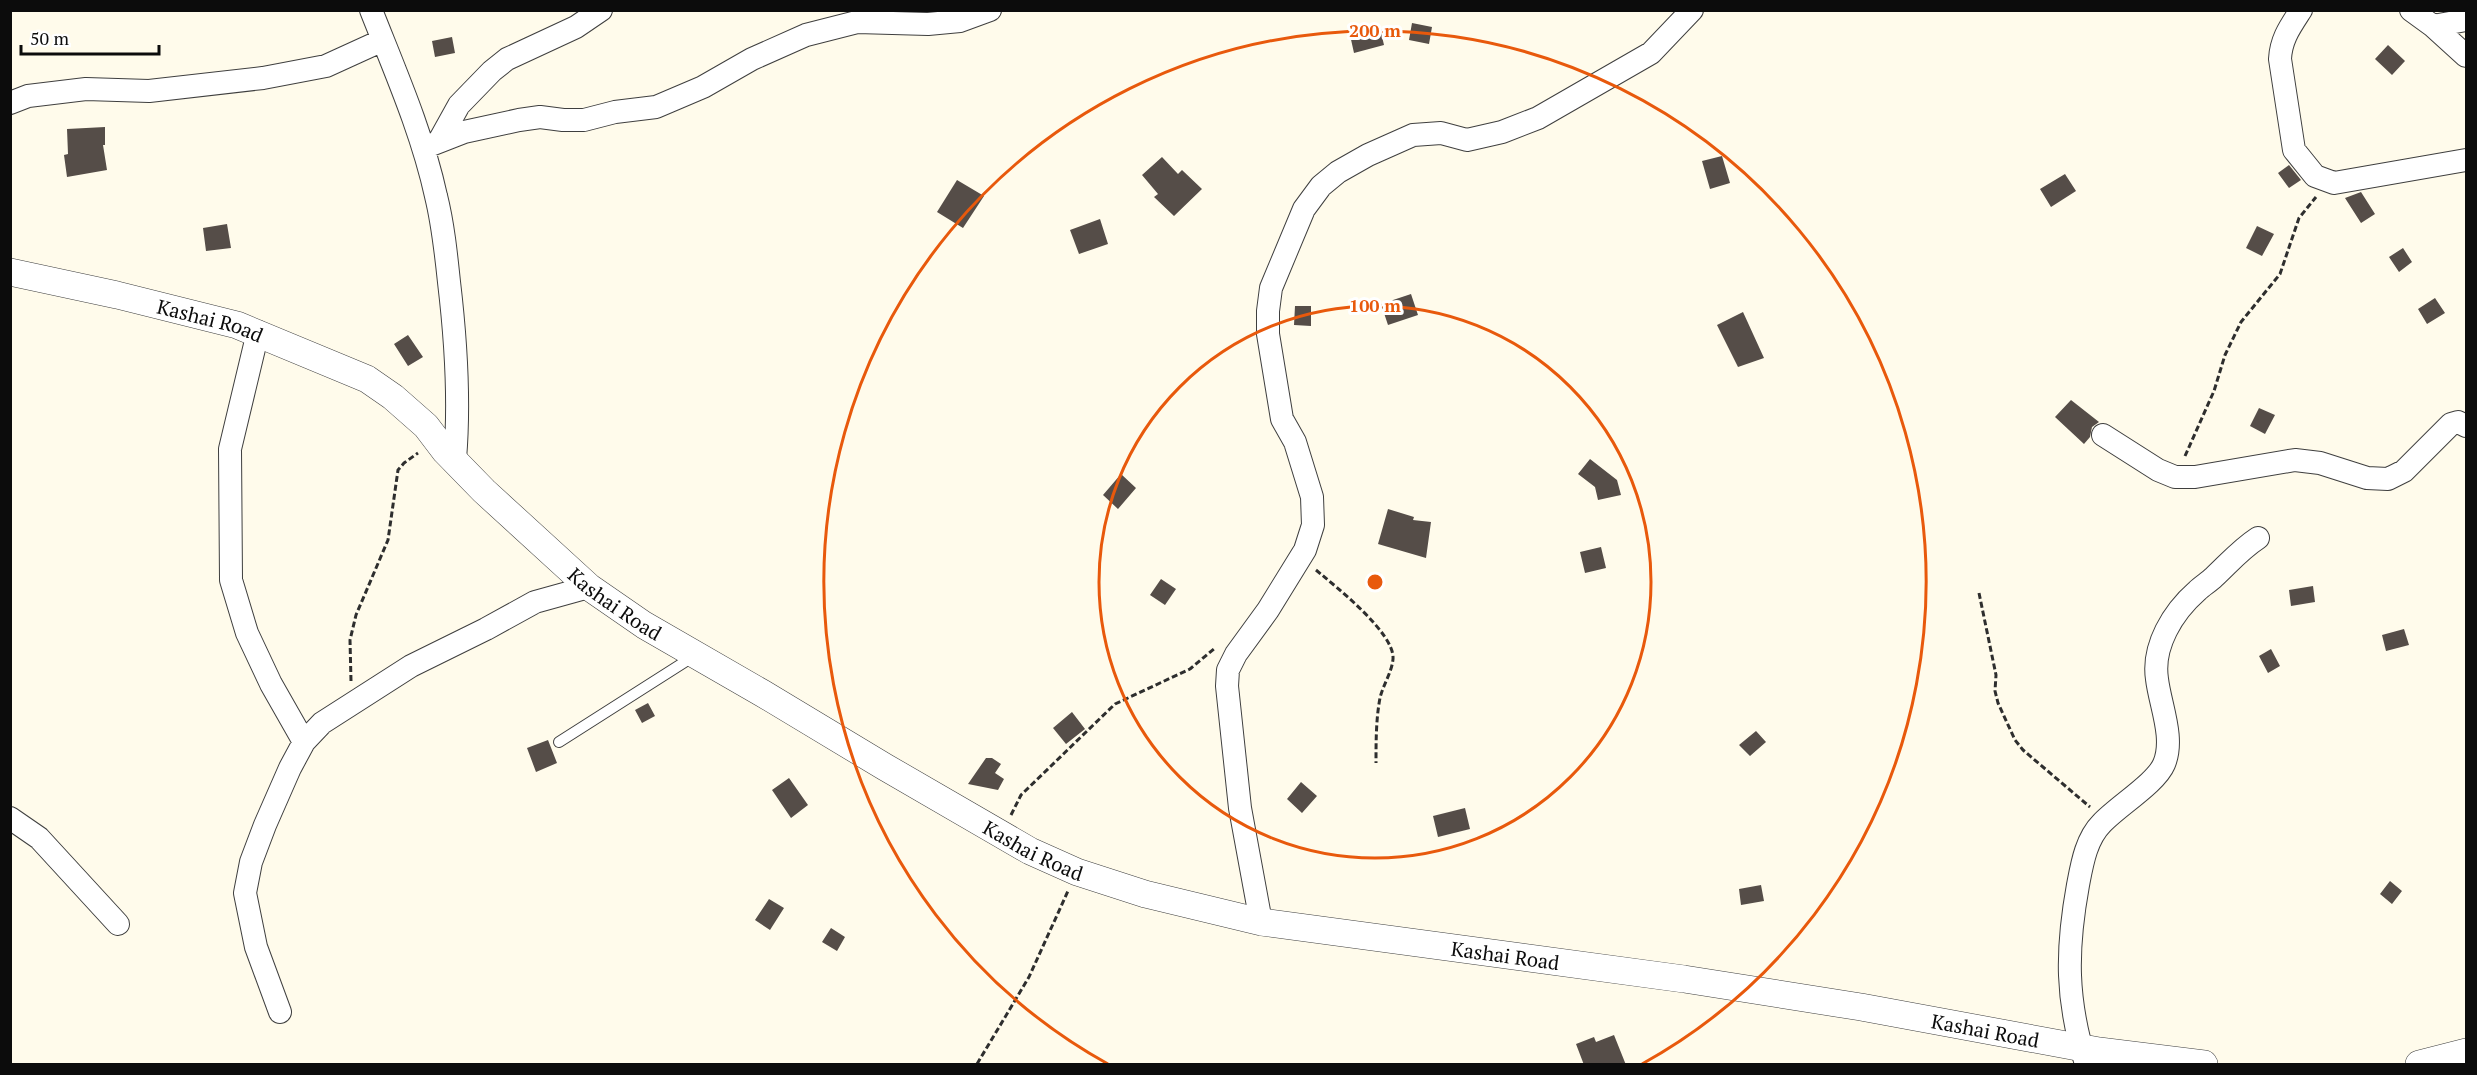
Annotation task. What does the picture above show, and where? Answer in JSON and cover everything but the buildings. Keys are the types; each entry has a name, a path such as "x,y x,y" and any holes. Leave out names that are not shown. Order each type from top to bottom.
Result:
{"street":[{"path":"371,10 431,145 454,332 458,420 450,455"},
{"path":"431,145 459,105 507,59 576,27 601,10"},
{"path":"431,145 464,132 519,120 540,117 584,120 656,107 703,87 784,44 816,32 857,22 928,24 960,21 990,10"},
{"path":"1261,922 1240,808 1227,686 1228,670 1236,654 1268,610 1300,557 1313,525 1312,497 1295,442 1282,419 1268,334 1271,288 1304,209 1321,186 1338,172 1368,155 1413,135 1442,133 1467,140 1502,132 1538,118 1651,53 1692,10"},
{"path":"2301,10 2286,32 2280,46 2285,102 2294,150 2315,176 2328,182 2365,179 2466,160"},
{"path":"2411,10 2433,26 2466,56"},
{"path":"2433,26 2466,20"},
{"path":"10,103 28,96 86,89 149,91 262,78 326,66 383,40"},
{"name":"Kashai Road","path":"10,272 117,295 258,332 367,379 393,397 426,426 450,455 518,524 589,587 644,625 1030,851 1077,872 1144,894 1261,922 1684,979 1861,1007 2083,1056 2204,1065"},
{"path":"258,332 230,449 231,580 247,633 271,684 304,742"},
{"path":"2103,435 2158,470 2175,477 2194,477 2295,460 2320,463 2367,478 2388,479 2404,471 2451,424 2458,422 2466,426"},
{"path":"2083,1056 2071,1000 2069,937 2084,858 2091,838 2101,823 2156,775 2164,765 2168,749 2156,676 2157,652 2165,633 2196,591 2258,538"},
{"path":"280,1012 256,947 245,892 251,862 265,825 304,742 322,723 411,666 535,602 589,587"},
{"path":"10,819 39,838 118,924"},
{"path":"2419,1065 2466,1052"}],"lane":[{"path":"559,742 697,654"}],"path":[{"path":"2175,477 2214,391 2225,355 2241,322 2280,274 2299,219 2328,182"},
{"path":"348,707 352,674 352,632 356,615 388,540 398,470 414,454 427,451 450,455"},
{"path":"1300,557 1367,617 1389,641 1393,658 1380,699 1376,734 1376,763"},
{"path":"1979,593 1996,675 1995,691 2002,712 2023,750 2088,803 2094,815 2091,838"},
{"path":"1001,834 1021,795 1090,731 1104,713 1115,704 1191,669 1222,642"},
{"path":"977,1065 1029,977 1077,872"}]}
